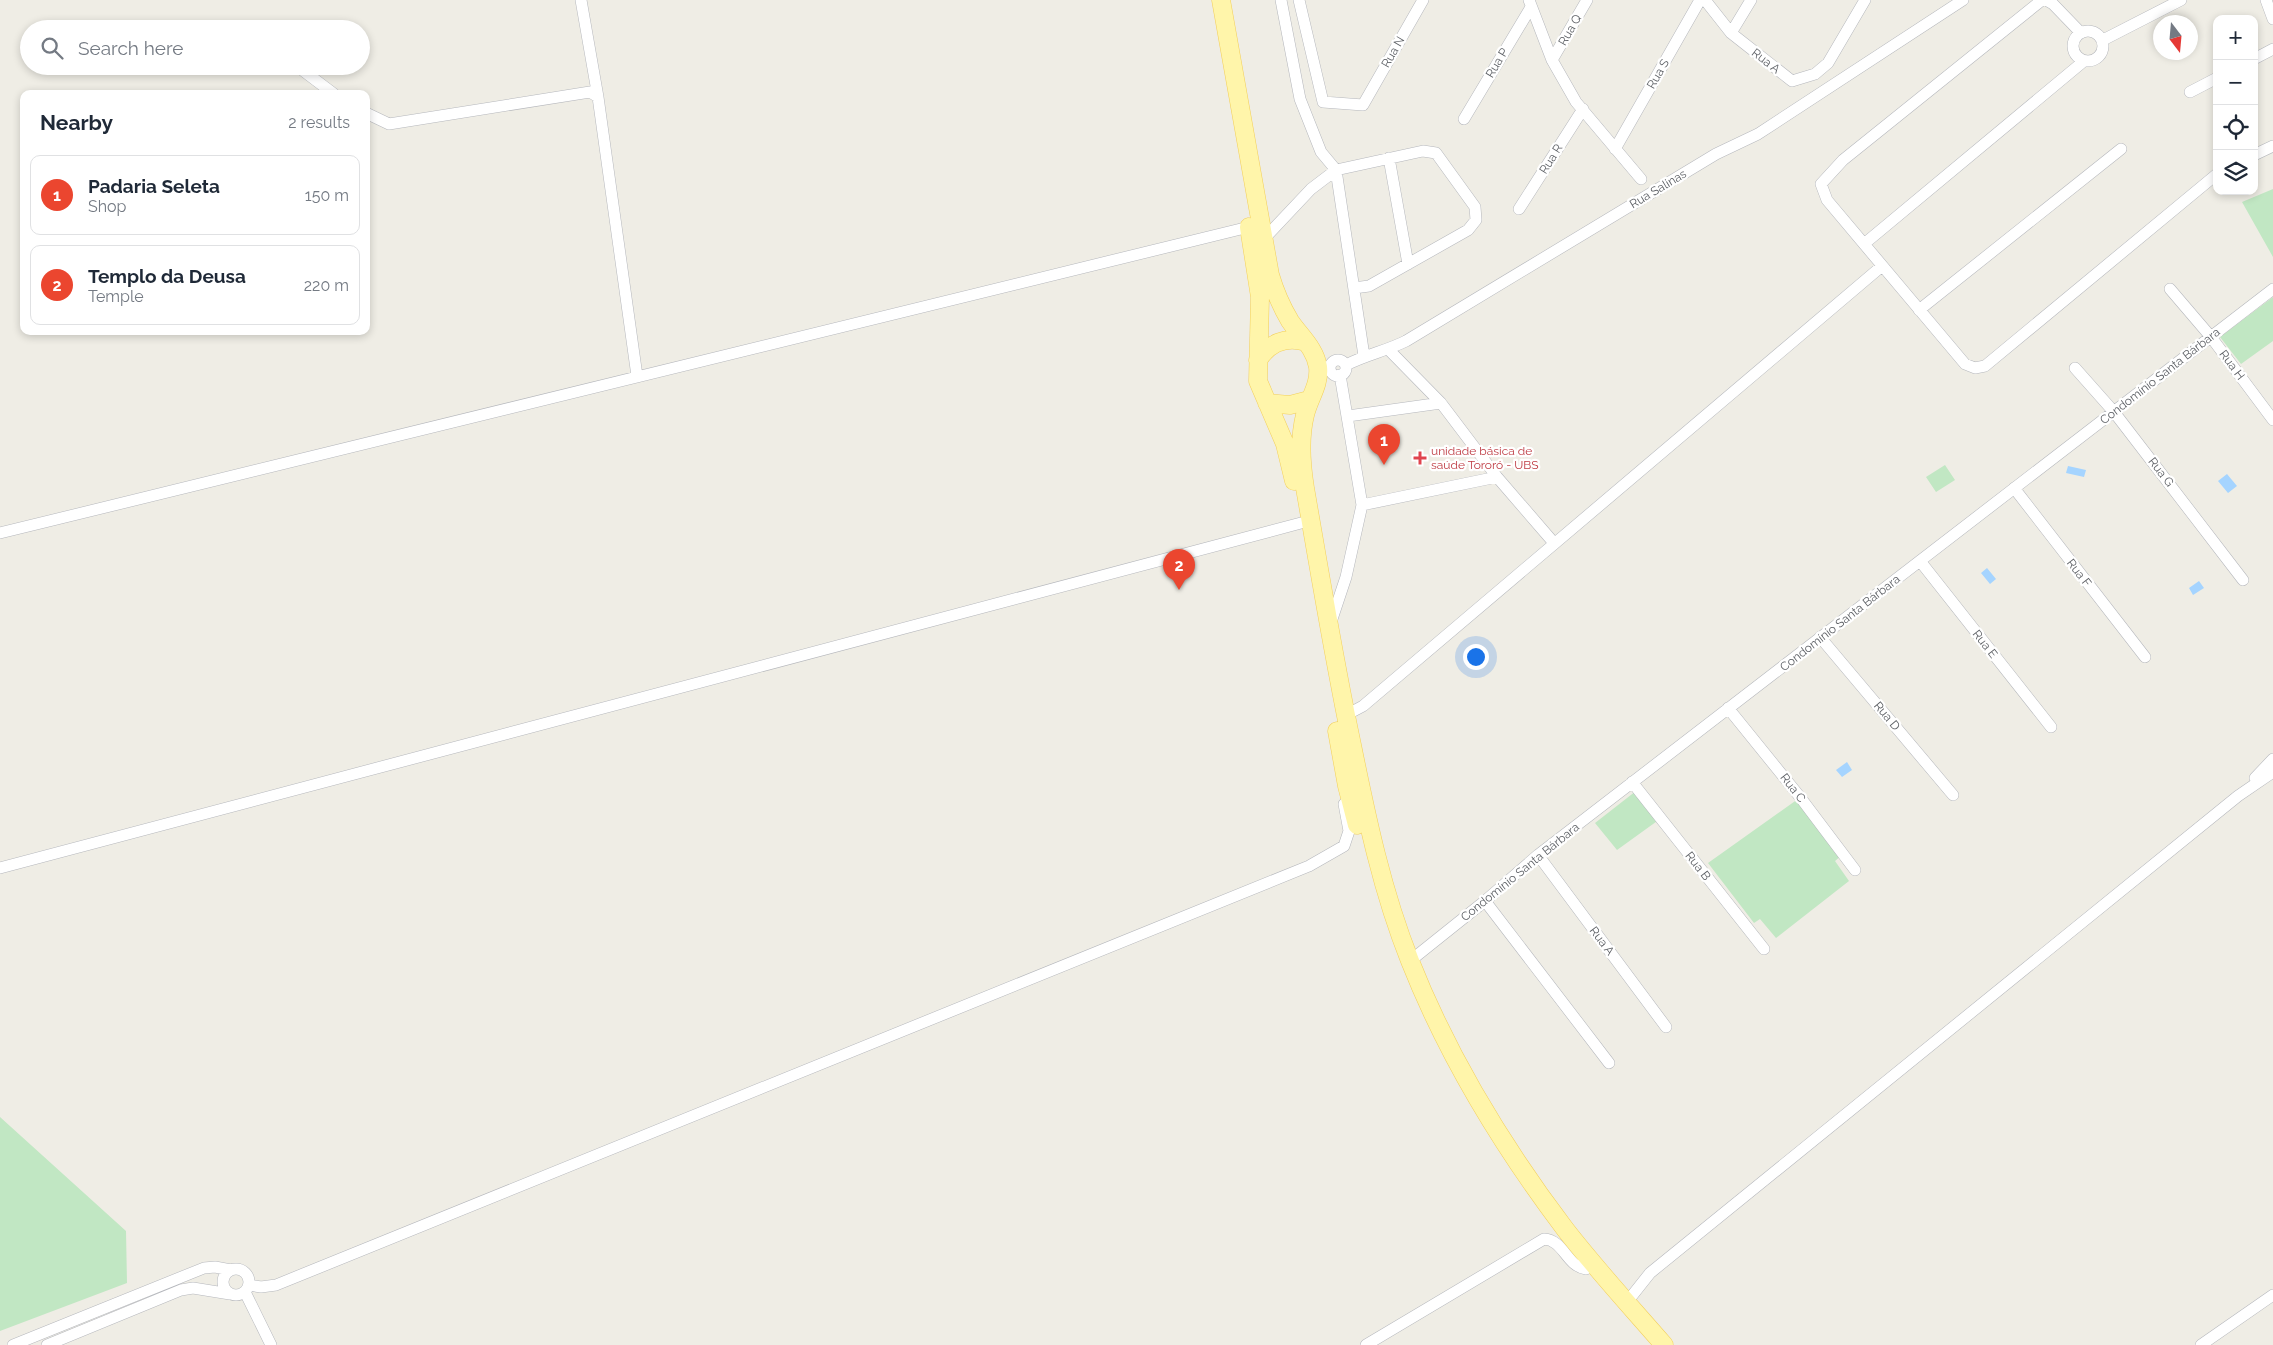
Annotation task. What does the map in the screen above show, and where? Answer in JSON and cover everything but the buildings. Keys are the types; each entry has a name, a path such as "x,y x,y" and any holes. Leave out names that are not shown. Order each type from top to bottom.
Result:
{"main road":[{"path":"1210,0 1250,227 1260,297 1258,381 1276,420 1290,464 1347,786 1378,903 1400,964 1428,1028 1461,1091 1497,1149 1586,1269 1651,1345"},
{"path":"1221,0 1270,275 1277,297 1291,323 1314,353 1318,366 1313,394 1303,424 1301,462 1329,628 1346,715 1372,842 1388,898 1410,961 1438,1024 1468,1083 1505,1143 1565,1229 1664,1345"},
{"path":"1258,360 1266,349 1278,342 1292,339 1306,342"},
{"path":"1267,403 1290,405 1313,394"}],"street":[{"path":"581,0 598,97 637,376"},
{"path":"1281,0 1300,99 1320,152 1336,170 1364,356"},
{"path":"1299,0 1302,13"},
{"path":"1302,13 1309,0"},
{"name":"Rua N","path":"1302,13 1322,102 1363,105 1423,0"},
{"name":"Rua Q","path":"1552,60 1587,0"},
{"name":"Rua S","path":"1615,149 1700,0"},
{"name":"Rua A","path":"1704,0 1732,33 1792,81 1815,74 1828,63 1864,0"},
{"path":"1732,33 1750,0"},
{"name":"Rua Salinas","path":"1313,394 1339,369 1364,356 1389,350 1716,154 1758,134 1963,0"},
{"path":"2103,40 2181,0"},
{"path":"2266,0 2273,20"},
{"path":"2081,33 2050,1 1843,160 1821,184 1827,200 1965,364 1975,368 1985,366 2213,177"},
{"path":"1530,4 1552,60 1583,110 1641,179"},
{"name":"Rua P","path":"1464,119 1530,4"},
{"path":"2094,31 2103,40 2102,54 2091,62 2078,58 2073,44 2075,38 2081,33 2094,31"},
{"path":"2258,57 2273,49"},
{"path":"1864,244 2084,61"},
{"path":"310,75 329,90"},
{"path":"2190,92 2213,80"},
{"path":"370,115 389,124 590,92 598,97"},
{"name":"Rua R","path":"1520,209 1583,110"},
{"path":"2258,153 2273,146"},
{"path":"1919,310 2121,149"},
{"path":"1263,240 1311,189 1336,170 1423,151 1436,153 1474,207 1476,220 1468,230 1369,286 1354,288"},
{"path":"1389,158 1408,264"},
{"path":"0,533 1250,227"},
{"path":"1346,715 1363,706 1882,266"},
{"name":"Rua H","path":"2170,289 2211,336 2273,420"},
{"name":"Condomínio Santa Bárbara","path":"1410,961 1485,901 1538,855 2273,289"},
{"path":"1306,342 1339,369 1362,505 1346,577 1329,628"},
{"path":"1389,350 1441,403 1498,477 1554,543"},
{"name":"Rua G","path":"2074,368 2114,412 2243,580"},
{"path":"1348,416 1441,403"},
{"path":"1362,505 1498,477"},
{"name":"Rua F","path":"2014,488 2145,658"},
{"path":"0,868 1300,523"},
{"name":"Rua E","path":"1920,560 2051,727"},
{"name":"Rua D","path":"1820,637 1953,794"},
{"name":"Rua C","path":"1728,708 1855,870"},
{"path":"2238,796 2273,759"},
{"path":"1627,1302 1650,1273 2238,796 2273,772"},
{"name":"Rua B","path":"1632,782 1764,949"},
{"path":"48,1345 181,1290 193,1288 238,1295 247,1288 276,1285 1309,866 1338,851 1347,840 1349,831 1342,792 1347,786"},
{"name":"Rua A","path":"1538,855 1666,1027"},
{"path":"1485,901 1609,1063"},
{"path":"1366,1345 1544,1239 1556,1243 1578,1268 1586,1269"},
{"path":"13,1345 204,1268 216,1267 243,1270 248,1276 247,1288 270,1345"},
{"path":"230,1294 224,1288 223,1280 231,1270"},
{"path":"2201,1345 2273,1295"}],"green space":[{"path":"2273,189 2273,257 2242,202"},
{"path":"2273,297 2273,341 2241,364 2220,337"},
{"path":"1945,465 1955,480 1936,492 1926,477"},
{"path":"1636,791 1660,819 1617,850 1595,823"},
{"path":"1798,799 1841,856 1835,861 1849,881 1776,938 1760,919 1754,923 1708,863"},
{"path":"0,1117 126,1231 127,1283 0,1331"}],"water":[{"path":"2068,466 2086,470 2084,477 2066,473"},
{"path":"2227,474 2237,486 2228,493 2218,481"},
{"path":"1987,568 1996,579 1990,584 1981,573"},
{"path":"2199,581 2204,588 2193,595 2189,588"},
{"path":"1847,762 1852,770 1842,777 1836,770"}],"place":[{"name":"unidade básica de saúde Tororó - UBS","path":"1420,458"},
{"name":"Padaria Seleta","path":"1384,465"},
{"name":"Templo da Deusa","path":"1179,590"}]}
